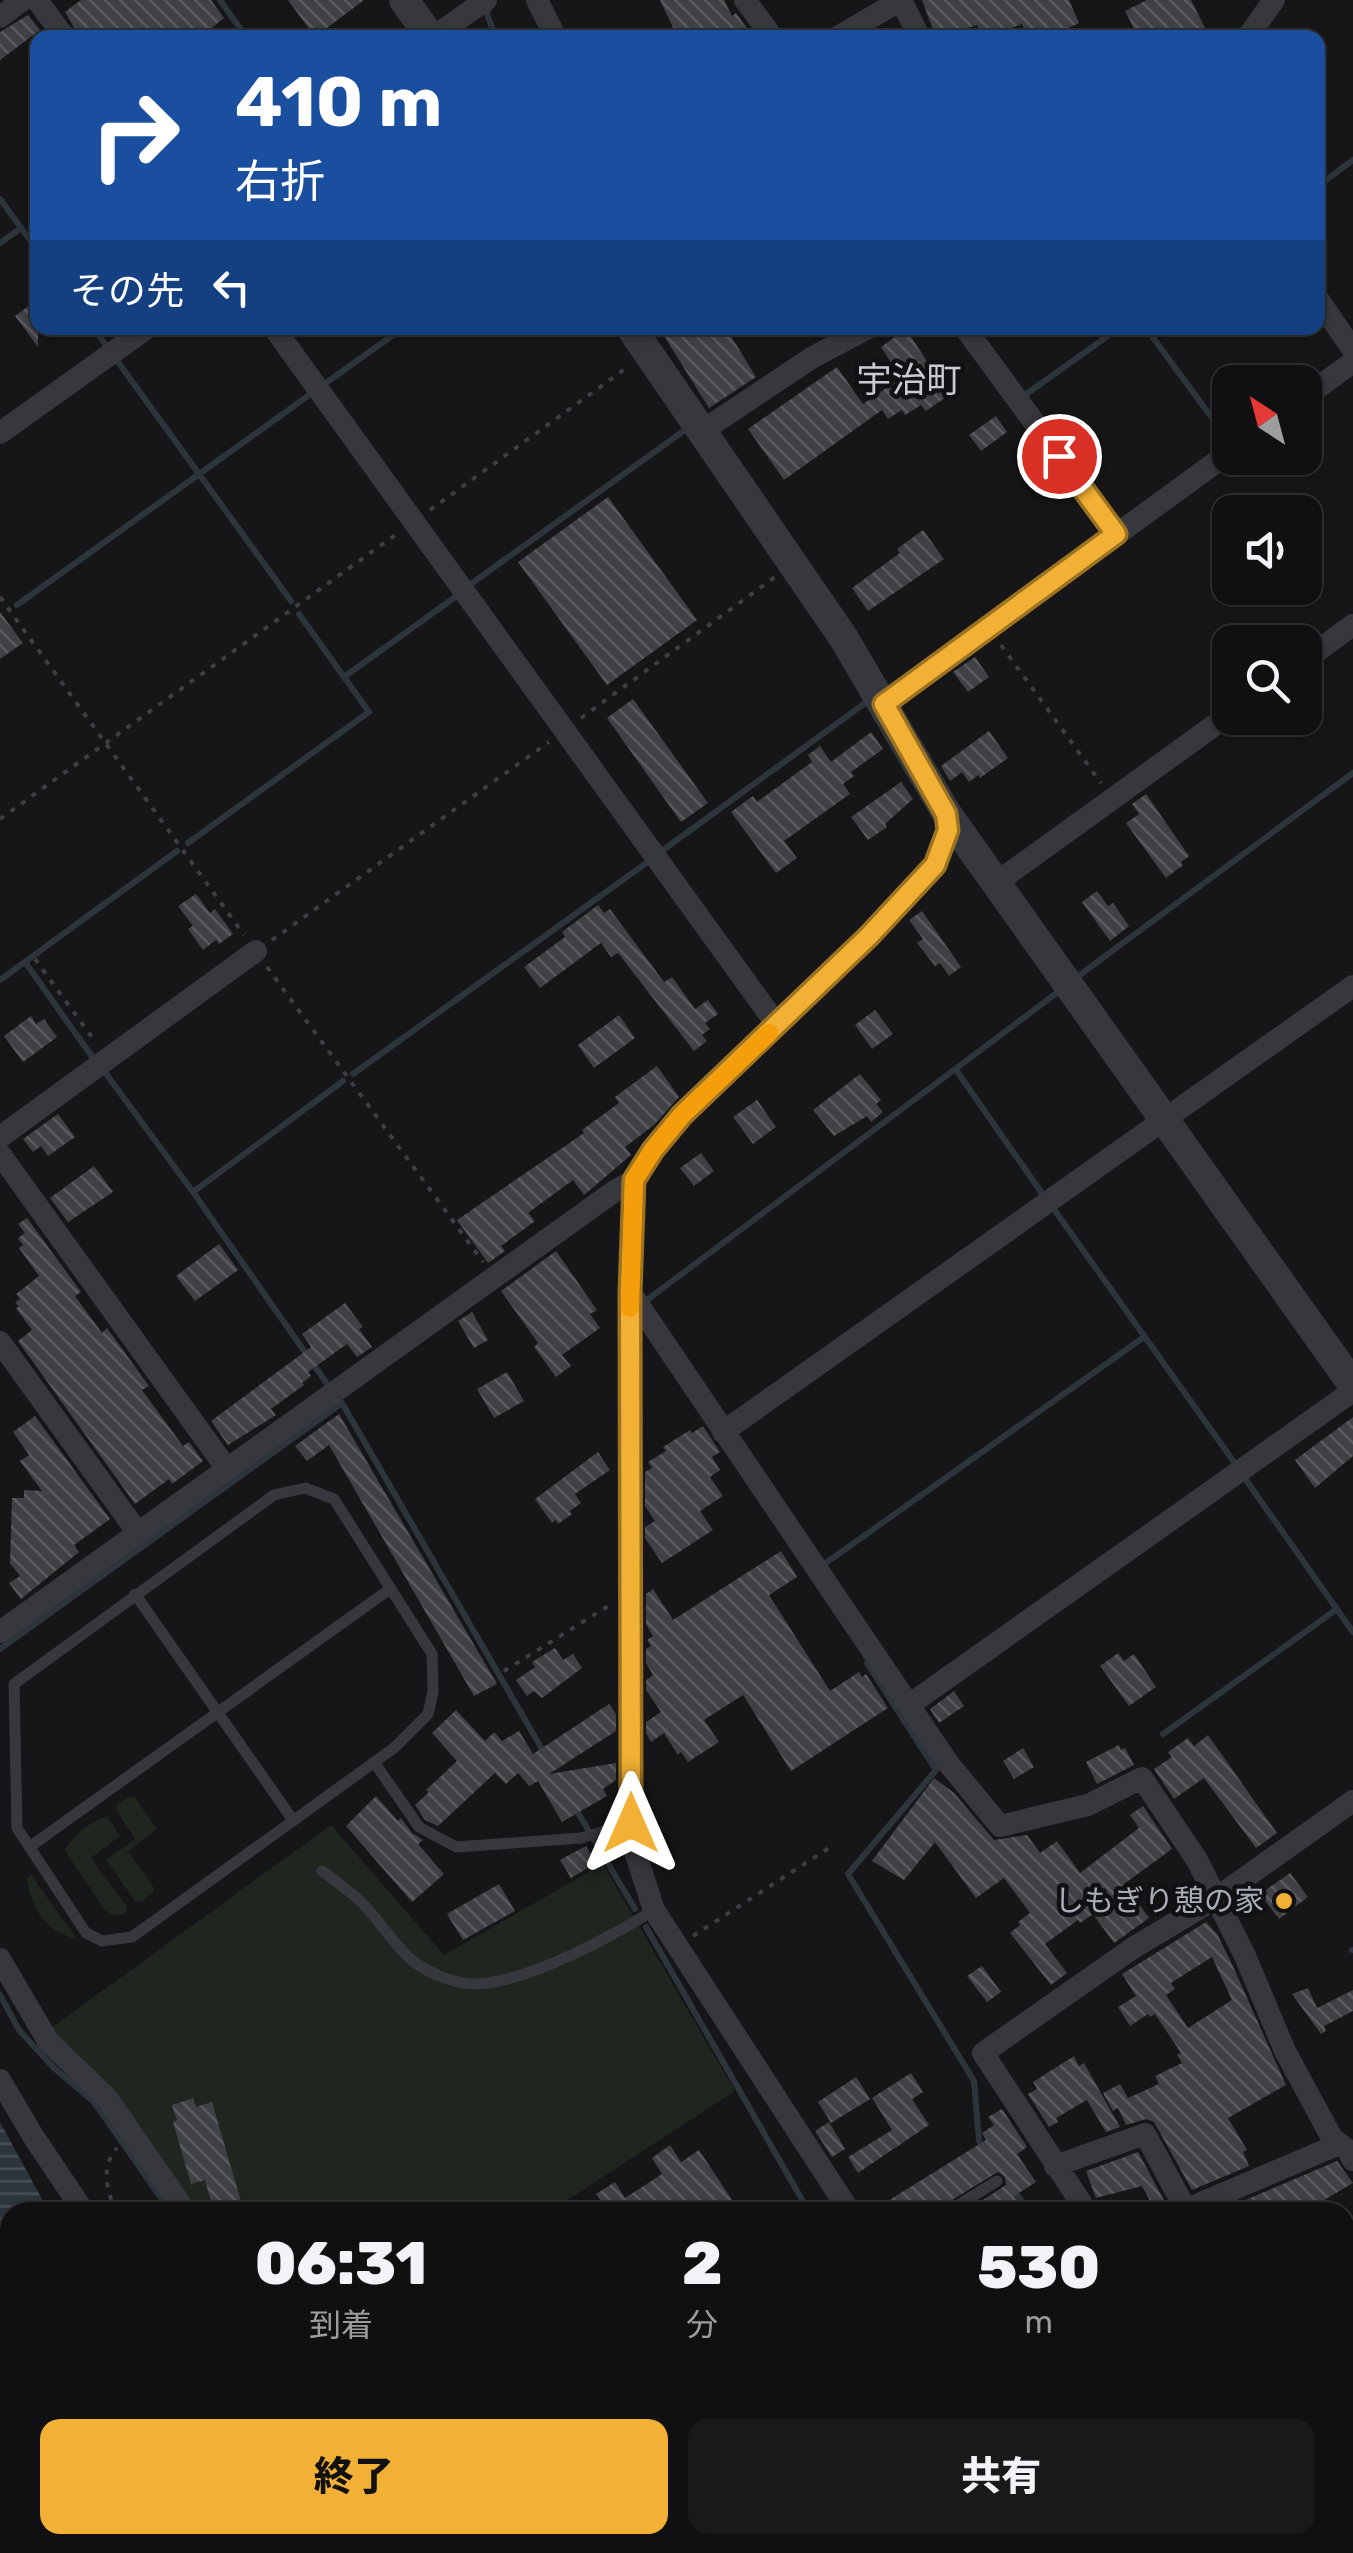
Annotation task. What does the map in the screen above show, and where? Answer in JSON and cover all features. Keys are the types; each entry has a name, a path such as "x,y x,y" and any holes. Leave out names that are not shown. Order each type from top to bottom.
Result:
{"street":[{"path":"0,17 23,0"},
{"path":"38,0 59,30"},
{"path":"404,0 425,30"},
{"path":"443,30 486,0"},
{"path":"537,0 552,30"},
{"path":"745,0 767,30"},
{"path":"850,30 901,0 916,30"},
{"path":"1251,30 1262,5"},
{"path":"1322,381 1352,353 1325,311"},
{"path":"0,434 136,335"},
{"path":"279,335 777,1026"},
{"path":"702,431 813,357 855,335"},
{"path":"970,335 1113,529"},
{"path":"640,340 884,704 946,814 1353,1388 910,1706"},
{"path":"884,704 1113,529 1212,464"},
{"path":"1322,648 1353,625"},
{"path":"996,883 1212,727"},
{"path":"0,1632 634,1180 682,1115 869,936 935,865 948,830 946,814"},
{"path":"0,1137 256,952"},
{"path":"724,1432 1353,986"},
{"path":"0,1154 227,1469"},
{"path":"634,1180 630,1292 631,1838 654,1910 844,2202"},
{"path":"630,1292 948,1763 1000,1826 1088,1805 1142,1778 1197,1860 1245,1956 1285,2052 1348,2150 1210,2202"},
{"path":"0,1342 138,1533"},
{"path":"1079,2202 983,2053 1133,1948 1215,1900 1353,1801"},
{"path":"0,1959 48,2040 107,2098 179,2202"},
{"path":"0,2080 77,2202"},
{"path":"1055,2166 1145,2134 1178,2202"}],"lane":[{"path":"305,1488 334,1499 432,1654 433,1692 428,1714 374,1762 132,1937 102,1941 86,1933 17,1828 14,1684 134,1594 274,1495 305,1488"},
{"path":"31,1846 390,1589"},
{"path":"134,1594 293,1820"},
{"path":"374,1762 419,1827 456,1847 582,1838 631,1823"},
{"path":"322,1870 360,1900 418,1966 455,1981 478,1984 556,1961 610,1937 654,1910"},
{"path":"963,2202 997,2181"}],"path":[{"path":"0,819 412,522 640,340"},
{"path":"256,952 793,564"},
{"path":"988,626 1113,799"},
{"path":"36,959 107,1058"},
{"path":"504,1672 631,1592"},
{"path":"679,1945 832,1846"},
{"path":"113,2202 106,2182 106,2165 115,2150"}],"shaded area":[{"path":"129,1797 135,1798 157,1829 128,1851 154,1888 142,1901 135,1901 106,1860 135,1839 116,1806"},
{"path":"108,1817 120,1836 91,1858 127,1907 126,1913 118,1915 105,1910 65,1851 83,1830"},
{"path":"331,1825 444,1955 603,1864 735,2091 564,2202 185,2202 47,2031"},
{"path":"31,1875 78,1940 57,1931 42,1918 29,1890 27,1879"},
{"path":"0,2122 44,2202 0,2202"}],"building":[{"path":"81,0 211,0 224,18 209,30 75,30 65,12"},
{"path":"288,0 364,0 324,30 310,30"},
{"path":"660,0 724,0 732,16 736,13 748,30 674,30"},
{"path":"922,0 1069,0 1079,23 1064,30 1025,30 1022,24 1006,30 979,30 977,25 961,30 933,30"},
{"path":"1147,0 1191,0 1206,30 1135,30 1125,11"},
{"path":"28,15 40,30 30,30 30,38 0,60 0,32"},
{"path":"30,305 30,335 38,335 38,347 15,316"},
{"path":"663,335 730,335 756,377 709,408"},
{"path":"898,335 910,335 932,369 941,363 958,389 926,411 921,405 888,419 882,410 784,480 748,429 837,367 863,404 901,378 881,347"},
{"path":"996,416 1007,432 981,451 969,435"},
{"path":"608,497 697,620 607,685 518,562"},
{"path":"923,530 944,559 868,611 852,588 900,553 897,549"},
{"path":"0,612 23,643 0,659"},
{"path":"975,657 989,677 968,692 953,672"},
{"path":"633,699 708,803 681,822 607,718"},
{"path":"989,731 1008,758 980,778 978,775 969,782 962,772 950,781 941,766"},
{"path":"871,732 883,749 851,772 854,776 843,784 850,794 784,841 797,858 776,873 731,812 753,796 757,802 812,762 808,755 820,746 831,762"},
{"path":"901,782 913,799 885,824 887,827 868,840 851,817"},
{"path":"1146,794 1189,856 1166,878 1126,823 1139,814 1132,804"},
{"path":"1097,891 1108,906 1113,903 1129,926 1110,941 1082,902"},
{"path":"196,894 210,913 215,909 233,934 203,950 188,929 193,926 178,906"},
{"path":"598,905 604,913 610,909 664,982 672,977 695,1009 708,1000 718,1014 705,1023 710,1029 702,1035 707,1041 694,1051 618,953 611,957 601,943 540,988 524,967 565,937 562,932"},
{"path":"922,911 961,967 949,976 940,963 935,966 917,943 923,939 909,920"},
{"path":"875,1010 893,1034 872,1049 855,1025"},
{"path":"619,1015 635,1038 594,1068 578,1045"},
{"path":"31,1016 36,1024 44,1019 57,1037 23,1062 4,1036"},
{"path":"657,1066 679,1097 654,1125 625,1147 631,1155 584,1195 573,1180 528,1213 535,1221 501,1246 505,1251 488,1263 457,1220 584,1133 582,1130 619,1103 615,1097"},
{"path":"860,1074 881,1100 876,1104 883,1112 871,1122 867,1116 834,1136 813,1110"},
{"path":"757,1100 776,1127 753,1144 733,1117"},
{"path":"58,1114 75,1137 48,1156 41,1146 33,1152 23,1139"},
{"path":"701,1153 714,1171 694,1186 680,1168"},
{"path":"94,1166 113,1192 68,1222 50,1198"},
{"path":"27,1218 81,1292 75,1296 102,1333 107,1328 149,1386 142,1390 183,1446 189,1442 203,1461 135,1504 18,1341 32,1330 16,1308 19,1307 15,1302 20,1299 16,1294 39,1276 19,1248 23,1245 18,1238 25,1233 18,1224"},
{"path":"219,1244 238,1270 195,1301 176,1276"},
{"path":"556,1251 597,1310 590,1314 600,1328 562,1355 571,1366 556,1377 534,1347 538,1343 501,1291"},
{"path":"345,1303 372,1347 357,1357 347,1344 308,1372 311,1376 304,1385 271,1409 276,1415 228,1445 211,1421 311,1347 302,1334"},
{"path":"472,1312 488,1340 474,1348 458,1321"},
{"path":"507,1372 524,1401 494,1418 477,1389"},
{"path":"339,1414 497,1684 474,1696 329,1445 307,1461 295,1446"},
{"path":"35,1416 110,1519 74,1545 79,1552 21,1599 9,1583 20,1576 10,1563 12,1498 24,1498 24,1490 42,1491 20,1461 29,1455 13,1432"},
{"path":"1353,1417 1353,1456 1315,1488 1295,1460"},
{"path":"703,1426 720,1452 712,1457 720,1470 710,1477 723,1496 700,1511 713,1530 662,1563 645,1538 645,1527 655,1521 645,1506 645,1472 652,1468 648,1462 666,1451 663,1447"},
{"path":"598,1452 610,1470 575,1494 581,1503 570,1511 572,1514 558,1524 556,1520 552,1523 535,1499"},
{"path":"781,1551 797,1577 769,1595 830,1691 859,1672 862,1677 866,1674 888,1708 791,1771 743,1695 704,1720 719,1742 688,1762 681,1752 678,1755 664,1733 651,1742 646,1722 661,1712 646,1690 646,1680 653,1675 646,1663 646,1649 651,1646 647,1640 653,1636 646,1624 646,1594 653,1589 673,1620"},
{"path":"555,1648 563,1660 573,1654 582,1668 542,1698 534,1691 527,1696 516,1680 535,1667 532,1662"},
{"path":"1118,1653 1124,1661 1134,1654 1156,1687 1129,1706 1100,1666"},
{"path":"954,1691 964,1706 939,1723 930,1709"},
{"path":"609,1704 616,1714 616,1731 549,1774 616,1763 616,1780 603,1789 607,1796 562,1822 538,1781 529,1786 518,1773 506,1784 495,1773 438,1826 425,1820 415,1805 457,1761 432,1733 456,1710 485,1741 494,1732 502,1741 519,1731 533,1754"},
{"path":"1208,1735 1277,1833 1256,1848 1204,1778 1174,1799 1154,1769 1172,1757 1168,1752 1188,1738 1194,1746"},
{"path":"1119,1745 1134,1765 1097,1784 1086,1762"},
{"path":"1023,1748 1034,1767 1014,1779 1003,1761"},
{"path":"934,1778 954,1793 994,1840 1027,1835 1040,1853 1057,1841 1080,1873 1139,1828 1130,1815 1143,1806 1172,1849 1124,1884 1149,1918 1114,1943 1093,1914 1080,1923 1078,1920 1045,1944 1067,1973 1051,1985 1010,1933 1030,1913 1004,1878 976,1898 935,1842 904,1880 872,1861"},
{"path":"376,1796 398,1821 401,1818 423,1840 418,1844 444,1874 412,1902 346,1826"},
{"path":"586,1846 596,1863 571,1878 560,1860"},
{"path":"1290,1873 1308,1897 1279,1919 1260,1894"},
{"path":"499,1884 515,1911 463,1940 447,1914"},
{"path":"1206,1922 1217,1934 1286,2085 1228,2118 1247,2150 1243,2152 1249,2166 1192,2190 1154,2122 1146,2119 1126,2125 1118,2108 1113,2111 1103,2093 1120,2084 1128,2098 1159,2084 1155,2076 1182,2063 1177,2055 1181,2053 1155,2014 1148,2014 1130,2026 1118,2007 1136,1996 1122,1974","holes":["1212,1957 1232,2000 1188,2028 1166,1995 1175,1989 1171,1983"]},
{"path":"982,1966 1001,1992 987,2002 967,1976"},
{"path":"1308,1988 1317,2008 1353,1990 1353,2011 1324,2026 1326,2031 1321,2034 1292,1994"},
{"path":"1074,2056 1079,2066 1084,2063 1120,2127 1106,2132 1087,2100 1056,2118 1058,2122 1049,2127 1028,2094 1037,2089 1033,2082"},
{"path":"911,2073 923,2092 912,2099 929,2125 858,2173 848,2157 892,2130 872,2098"},
{"path":"856,2077 870,2099 831,2123 818,2102"},
{"path":"193,2098 196,2107 212,2102 241,2202 211,2202 205,2180 191,2184 173,2122 177,2120 172,2105"},
{"path":"1002,2109 1027,2147 1017,2154 1036,2182 1014,2196 1018,2202 980,2202 1006,2185 1005,2177 998,2172 948,2202 886,2202 986,2140 982,2133 994,2125 988,2117"},
{"path":"829,2122 845,2149 832,2157 815,2131"},
{"path":"670,2145 681,2162 699,2150 733,2202 602,2202 596,2194 615,2182 625,2198 662,2174 652,2158"},
{"path":"1138,2152 1165,2202 1151,2202 1142,2186 1096,2198 1086,2171"},
{"path":"1337,2161 1353,2183 1321,2202 1241,2202"}],"waterway":[{"path":"220,0 241,30"},
{"path":"490,5 487,14 493,30"},
{"path":"1325,181 1353,160"},
{"path":"0,199 30,240"},
{"path":"0,243 21,228"},
{"path":"98,335 106,345"},
{"path":"323,385 393,335"},
{"path":"1025,395 1109,335"},
{"path":"1151,335 1212,418"},
{"path":"118,362 291,601"},
{"path":"17,605 312,393"},
{"path":"468,586 685,430"},
{"path":"344,677 458,595"},
{"path":"188,843 369,712 299,614"},
{"path":"663,850 868,701"},
{"path":"1077,977 1353,773"},
{"path":"0,980 177,851"},
{"path":"353,1074 649,861"},
{"path":"25,962 93,1058"},
{"path":"647,1300 1058,992"},
{"path":"956,1070 1041,1192"},
{"path":"104,1071 193,1192"},
{"path":"328,1385 193,1192 343,1081"},
{"path":"1053,1208 1234,1462"},
{"path":"823,1565 1144,1337"},
{"path":"0,1649 342,1403 546,1756"},
{"path":"1246,1480 1353,1632"},
{"path":"1163,1734 1337,1609"},
{"path":"867,1663 936,1770 848,1874 974,2081 979,2141 986,2150"},
{"path":"574,1806 635,1909"},
{"path":"646,1927 803,2202"},
{"path":"0,1995 19,2030 54,2068 94,2102 164,2202"},
{"path":"1013,2189 1023,2202"}],"slow traffic":[{"path":"630,1308 634,1180 682,1115 769,1033"}],"place":[{"name":"しもぎり憩の家","path":"1284,1901"}],"district":[{"name":"宇治町","path":"909,380"}],"route":[{"path":"631,1823 630,1292 634,1180 682,1115 869,936 935,865 948,830 946,814 884,704 1116,534 1059,456"}]}
